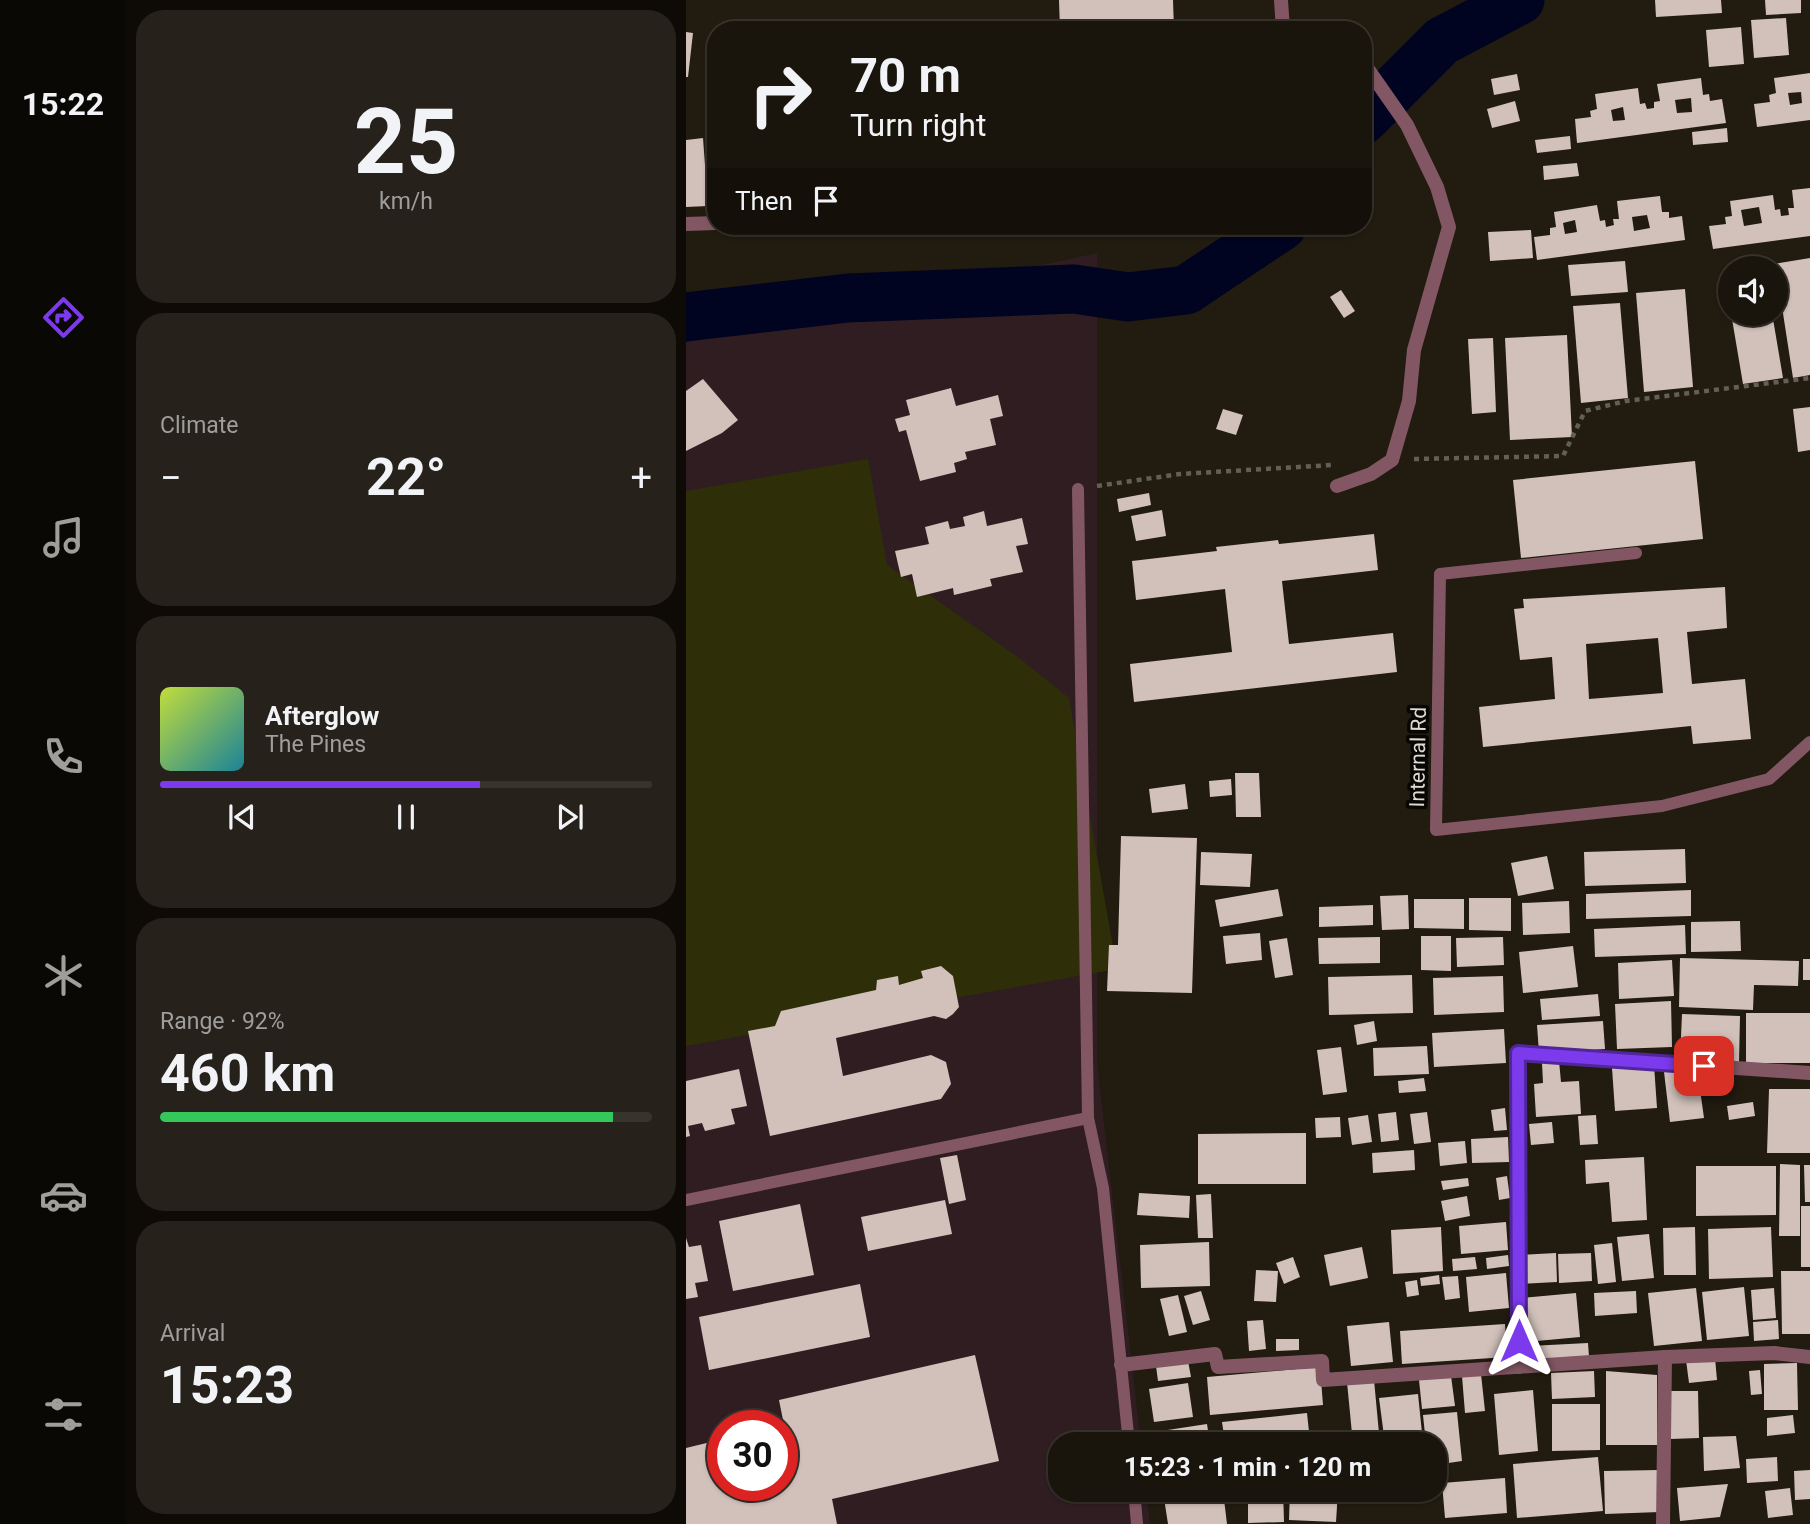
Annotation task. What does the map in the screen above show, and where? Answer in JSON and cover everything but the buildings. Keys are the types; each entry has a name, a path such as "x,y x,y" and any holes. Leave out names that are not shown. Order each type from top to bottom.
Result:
{"street":[{"path":"1281,0 1282,21"},
{"path":"1337,486 1371,474 1392,460 1409,401 1414,350 1449,227 1437,187 1406,125 1372,74"},
{"path":"686,224 707,223"},
{"path":"1519,1367 1518,1053 1810,1073"},
{"path":"1121,1365 1215,1354 1218,1367 1322,1361 1323,1380 1665,1357 1774,1353 1810,1357"},
{"path":"1663,1524 1665,1357"}],"lane":[{"path":"1078,489 1088,1118 1103,1188 1128,1432"},
{"name":"Internal Rd","path":"1636,553 1440,574 1436,830 1662,806 1769,779 1810,742"},
{"path":"686,1200 1088,1118"},
{"path":"1135,1502 1138,1524"}],"path":[{"path":"1392,460 1563,456 1586,411 1626,401 1810,378"},
{"path":"1078,489 1180,474 1337,465"}],"shaded area":[{"path":"1097,253 1097,1063 1140,1432 1048,1432 1048,1502 1147,1502 1150,1524 686,1524 686,342"},
{"path":"868,459 887,565 1019,658 1069,698 1117,969 686,1046 686,491"}],"waterway":[{"path":"1372,111 1442,41 1520,0"},
{"path":"686,317 848,298 1074,289 1128,297 1186,290 1268,235"}],"route":[{"path":"1519,1341 1518,1053 1704,1066"}]}
